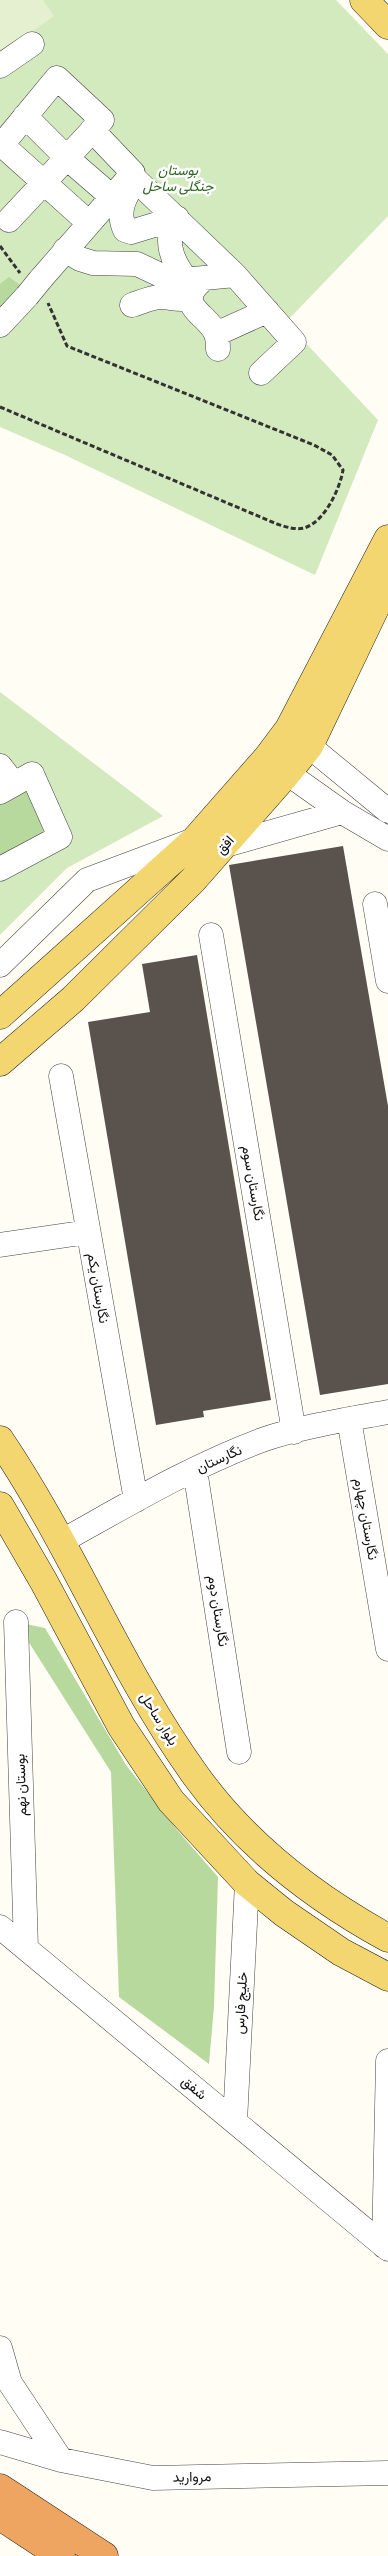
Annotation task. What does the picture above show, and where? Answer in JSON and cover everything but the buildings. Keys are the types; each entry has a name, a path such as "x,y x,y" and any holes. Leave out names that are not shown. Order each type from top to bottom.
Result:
{"highway":[{"path":"0,2488 104,2556"},
{"path":"0,2516 61,2556"}],"main road":[{"path":"364,0 388,25"},
{"name":"افق","path":"299,737 388,539"},
{"name":"افق","path":"0,1062 73,999 226,845 278,765 299,737 388,581"},
{"name":"افق","path":"0,1015 278,765"},
{"name":"بلوار ساحل","path":"0,1440 62,1540 153,1711 197,1778 248,1838 303,1884 361,1924 388,1938"},
{"path":"0,1506 44,1582 121,1726 171,1801 247,1883 284,1913 342,1952 388,1977"},
{"path":"247,1883 248,1838"}],"street":[{"path":"0,66 32,44"},
{"path":"9,220 45,183 102,120 57,78 1,146 45,183 89,223"},
{"path":"25,116 67,158 112,197"},
{"path":"0,325 37,291 65,250 133,173 92,130"},
{"path":"177,218 131,232 124,230 119,216 124,201 136,180 177,218 235,275 294,342 261,373"},
{"path":"177,218 171,230 170,244 179,271 194,285 199,316 217,342 267,311"},
{"path":"107,263 131,245 135,239 131,232"},
{"path":"65,250 80,259 107,263 136,264 173,281 194,285 235,275"},
{"path":"132,304 157,297 170,297 179,301 194,285"},
{"path":"299,737 388,811"},
{"path":"278,765 342,812 388,839"},
{"path":"0,869 60,837 32,774 5,781"},
{"path":"226,845 342,812"},
{"path":"0,965 87,880 195,840"},
{"path":"375,904 388,981"},
{"name":"نگارستان سوم","path":"211,935 294,1432"},
{"name":"نگارستان یکم","path":"61,1076 136,1500"},
{"path":"0,1246 88,1232"},
{"name":"نگارستان","path":"62,1540 195,1470 263,1440 349,1419 388,1412"},
{"name":"نگارستان چهارم","path":"349,1419 388,1649"},
{"name":"نگارستان دوم","path":"195,1470 239,1752"},
{"name":"بوستان نهم","path":"16,1622 26,1948"},
{"name":"خلیج فارس","path":"235,2122 247,1883"},
{"name":"شفق","path":"0,1927 386,2247"},
{"path":"386,2247 388,2061"},
{"path":"0,2348 10,2383 61,2460"},
{"name":"مروارید","path":"0,2442 61,2460 153,2478 388,2473"}],"path":[{"path":"0,246 17,270"},
{"path":"0,407 294,529 306,528 331,503 340,488 343,470 332,455 314,445 67,346 58,322 37,291"}],"green space":[{"name":"بوستان جنگلی ساحل","path":"0,0 336,0 388,54 388,216 286,322 378,420 315,575 65,455 0,427"},
{"path":"0,0 43,0 54,16 0,55"},
{"path":"9,277 24,288 0,315 0,284"},
{"path":"0,692 163,816 67,868 0,935"},
{"path":"29,781 55,836 0,865 0,797"},
{"path":"16,1622 45,1628 126,1765 178,1831 218,1877 214,2006 209,2064 119,1997 111,1772"}]}
